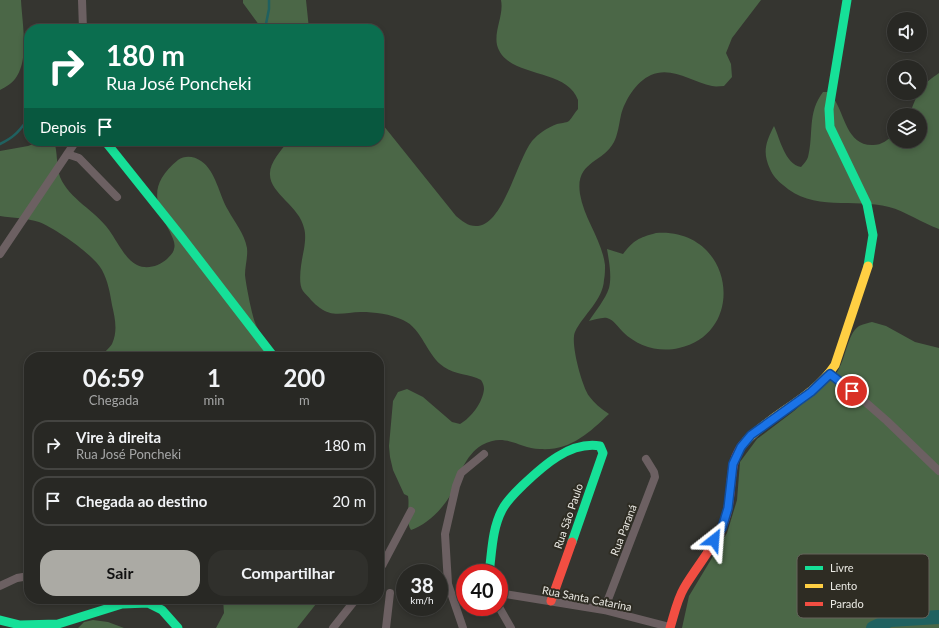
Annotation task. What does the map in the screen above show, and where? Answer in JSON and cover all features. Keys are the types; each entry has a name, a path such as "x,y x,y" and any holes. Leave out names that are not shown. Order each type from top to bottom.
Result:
{"street":[{"path":"82,0 83,24"},
{"path":"670,628 684,589 722,528 728,508 733,464 741,447 751,435 798,402 830,374 835,365 869,262 872,235 867,204 830,127 829,109 847,0"},
{"path":"0,254 73,146"},
{"path":"109,146 270,352"},
{"path":"67,154 79,158 117,197"},
{"path":"830,374 887,421 939,471"},
{"name":"Rua São Paulo","path":"490,564 497,521 502,508 510,497 552,460 562,454 593,444 600,446 603,453 551,601"},
{"path":"463,628 448,584 445,534 454,493 461,473 484,454"},
{"name":"Rua Paraná","path":"604,610 655,477 654,472 646,459"},
{"path":"384,562 411,510"},
{"path":"0,586 17,578 24,577"},
{"path":"386,628 390,593"},
{"name":"Rua Santa Catarina","path":"508,594 604,610 670,628"},
{"path":"0,620 20,625 59,626 122,604"},
{"path":"150,604 162,610 178,628"},
{"path":"333,628 352,604"},
{"path":"504,616 511,628"}],"green space":[{"path":"0,0 21,0 24,49 21,68 17,76 11,83 0,90"},
{"path":"243,0 306,0 308,24 258,24 243,3"},
{"path":"501,0 761,0 732,38 726,53 731,64 732,77 724,86 712,86 667,72 651,75 646,78 636,87 625,103 614,142 603,155 585,169 582,175 580,194 582,203 603,256 605,272 603,287 600,294 575,332 575,354 586,391 600,408 609,414 586,434 570,444 561,447 551,449 532,448 505,440 490,441 482,445 476,449 467,461 459,474 448,500 434,516 417,528 411,530 408,522 408,496 404,494 393,470 390,457 389,446 393,401 398,392 407,389 423,397 452,422 460,424 468,418 479,404 484,389 483,383 477,378 453,372 444,367 433,356 415,329 403,320 372,312 340,314 330,313 320,308 311,300 303,291 300,282 300,271 305,241 304,228 297,213 271,182 270,171 276,157 284,146 384,146 384,126 456,216 472,226 478,226 487,222 503,203 526,150 532,141 540,133 550,127 569,121 578,109 578,100 572,90 562,82 524,69 512,63 503,56 497,45 496,39 502,6"},
{"path":"939,73 939,229 889,207 834,203 807,199 794,193 772,174 766,157 766,147 774,126 787,156 795,165 801,167 808,157 813,116 818,100 823,92 827,92 833,98 852,135 864,144 879,144 887,140 887,148 927,148 927,108 912,108 915,100 927,100 928,82"},
{"path":"28,146 55,146 60,177 64,185 76,199 103,223 129,259 137,265 145,267 157,265 164,261 174,250 174,240 160,211 158,202 157,194 162,177 178,160 184,157 195,158 201,161 206,165 214,177 225,204 242,233 246,243 247,251 245,275 253,315 258,329 275,352 105,352 112,344 114,339 115,320 110,292 102,270 83,250 46,225 30,220 0,216 0,151"},
{"path":"656,233 682,236 702,246 716,263 723,282 723,303 716,322 701,338 679,348 664,350 642,345 629,337 614,322 607,318 589,321 603,301 609,288 610,274 607,249 623,254 637,240"},
{"path":"872,322 886,326 915,342 939,348 939,628 682,628 689,596 727,533 737,500 740,462 757,439 794,411 837,372 852,335 861,325"},
{"path":"223,604 316,604 297,628 216,628 224,613"},
{"path":"93,620 108,622 124,628 78,628 84,622"}],"waterway":[{"path":"266,24 269,0"},
{"path":"0,144 9,139 24,124"},
{"path":"929,618 939,617"},
{"path":"873,628 890,620 923,618"}],"traffic: fast":[{"path":"847,0 829,109 830,127 867,204 873,235 868,266"},
{"path":"109,146 270,352"},
{"path":"490,564 496,525 502,510 512,496 539,470 558,456 578,447 589,445 600,446 603,453 572,542"},
{"path":"0,620 20,625 58,624 122,604"},
{"path":"150,604 162,610 178,628"}],"traffic: slow":[{"path":"746,441 768,422 815,387 826,377 835,365 868,266"}],"traffic: jam":[{"path":"670,628 676,608 689,579 713,544 722,526 730,497 733,467 740,449 746,441"},
{"path":"551,601 572,542"}],"route":[{"path":"714,540 722,528 728,508 733,464 741,447 751,435 811,392 830,374 852,391"}]}
